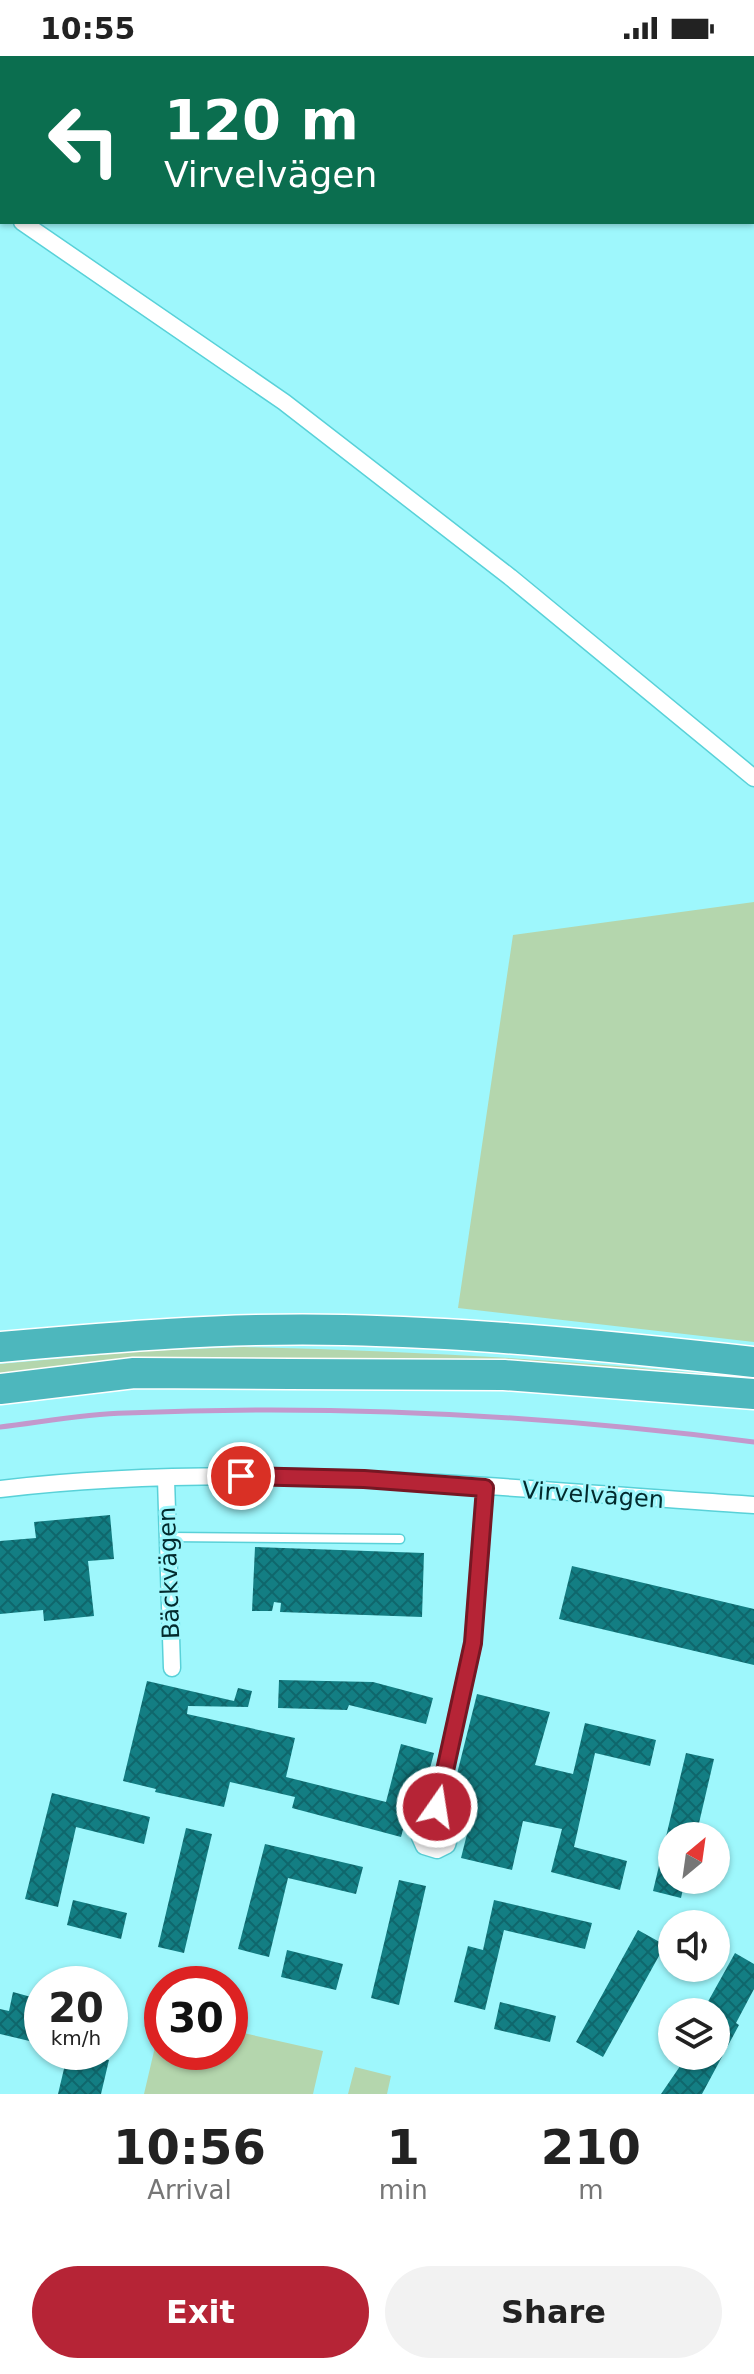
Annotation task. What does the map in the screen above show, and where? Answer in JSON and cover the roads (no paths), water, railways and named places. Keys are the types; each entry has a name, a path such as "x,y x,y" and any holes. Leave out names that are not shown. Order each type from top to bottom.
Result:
{"highway":[{"path":"0,1347 136,1335 342,1330 539,1339 754,1362"},
{"path":"0,1389 134,1373 504,1375 754,1394"}],"street":[{"path":"25,224 284,402 510,577 754,778"},
{"name":"Virvelvägen","path":"0,1489 241,1476 364,1479 754,1505"},
{"name":"Bäckvägen","path":"166,1479 172,1668"},
{"path":"434,1820 473,1643 485,1488"}],"lane":[{"path":"168,1537 400,1539"}],"waterway":[{"path":"0,1427 110,1414 362,1411 598,1425 754,1442"}]}
